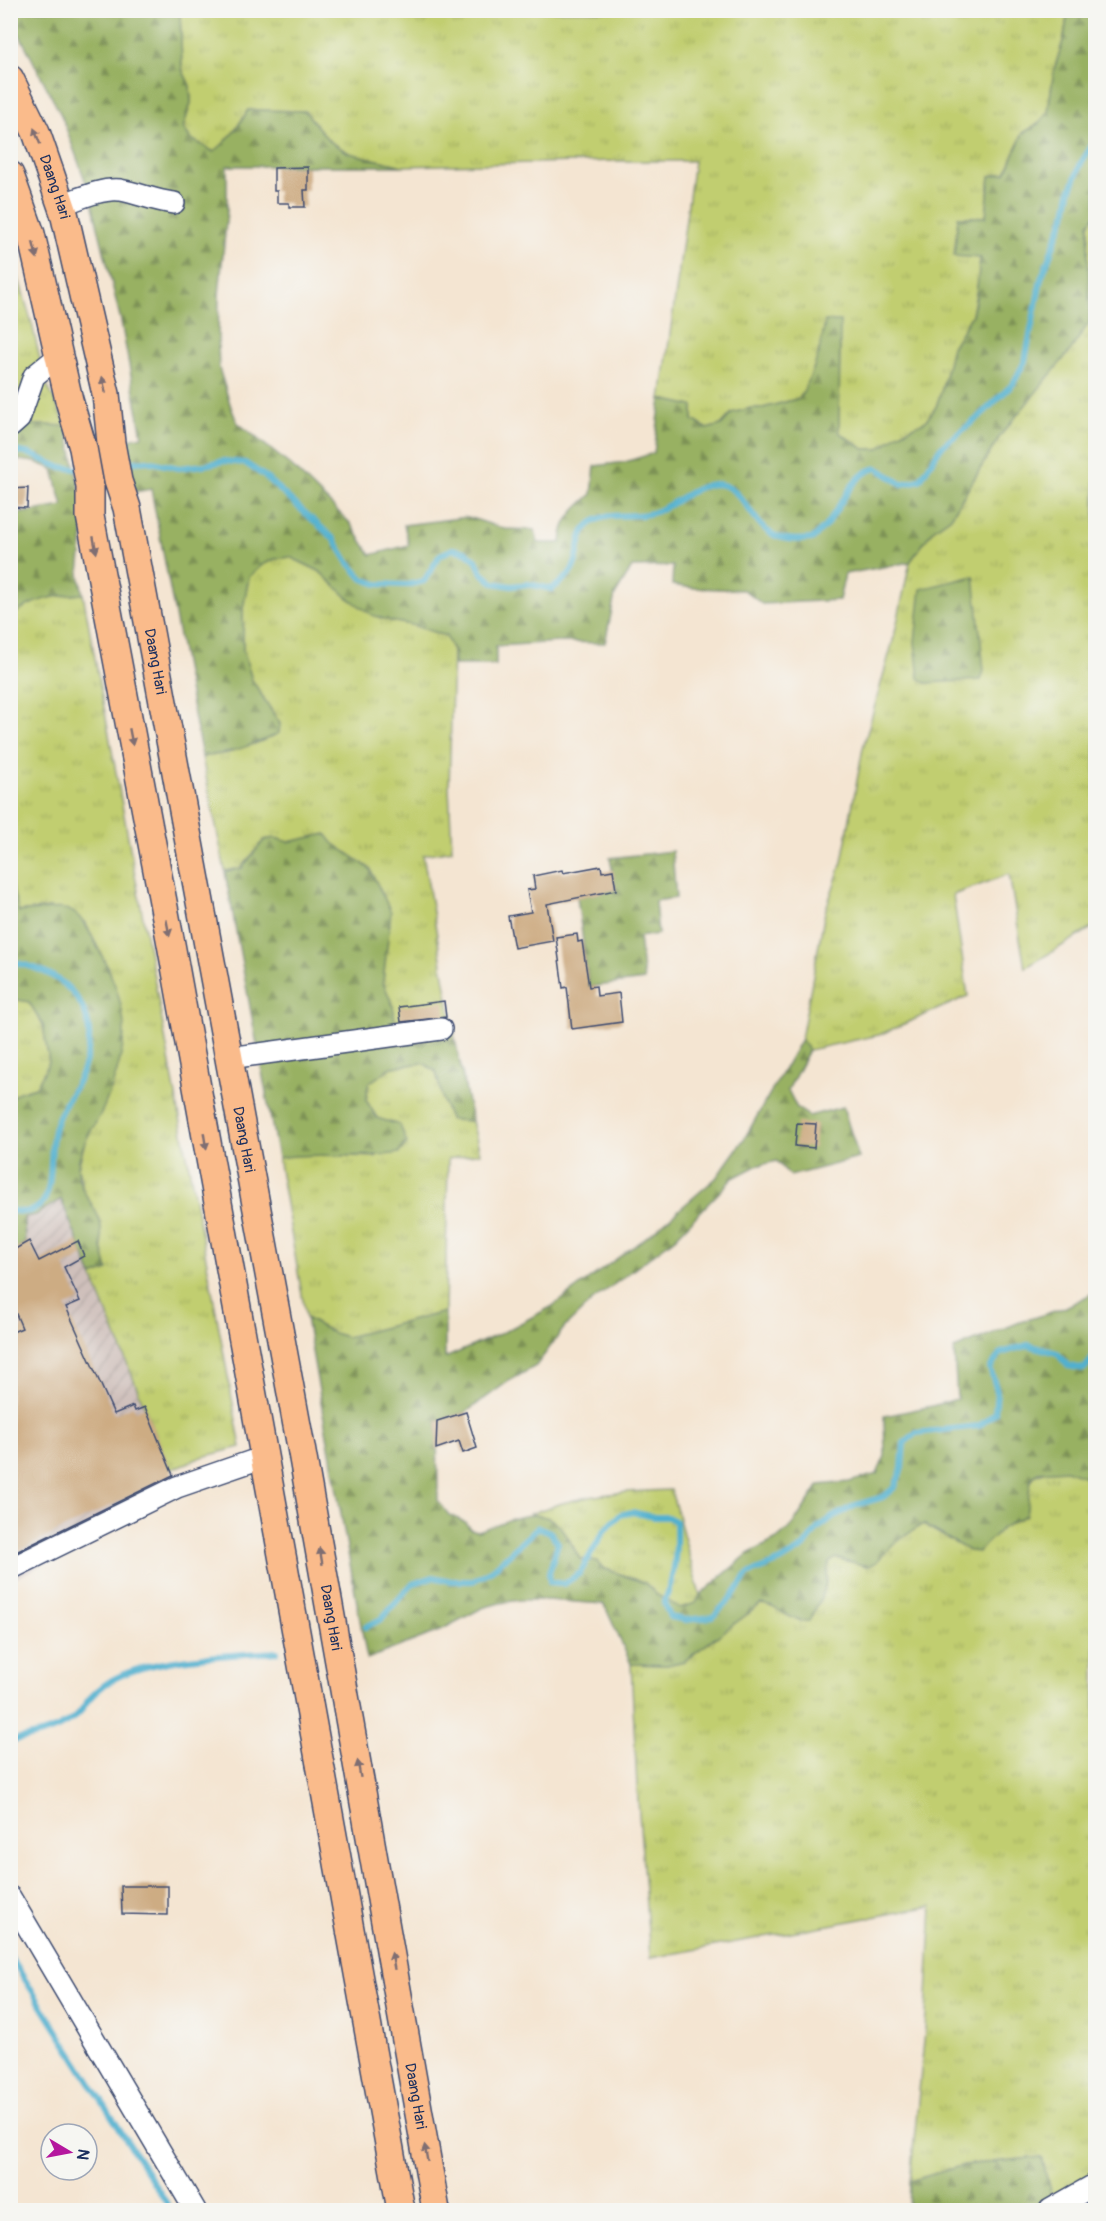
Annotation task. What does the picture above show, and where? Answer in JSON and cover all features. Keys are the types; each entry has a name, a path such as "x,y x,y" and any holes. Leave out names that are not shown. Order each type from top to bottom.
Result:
{"main road":[{"name":"Daang Hari","path":"10,79 36,132 61,204 84,292 106,394 118,481 129,519 305,1470 436,2211"},
{"path":"10,174 15,201 31,234 69,400 83,448 90,487 90,516 401,2211"},
{"path":"198,1097 234,1089"}],"street":[{"path":"61,204 90,195 118,190 160,202 174,203"},
{"path":"10,427 19,419 34,376 59,356"},
{"path":"228,1058 441,1029"},
{"path":"10,1569 177,1487 264,1457"},
{"path":"10,1897 195,2211"},
{"path":"1050,2211 1095,2184"}],"shaded area":[{"path":"61,1199 180,1493 11,1581 10,1252 25,1243 24,1217 36,1215"}],"green space":[{"path":"11,10 180,11 182,69 190,86 191,103 183,128 191,139 214,152 233,133 248,110 305,111 329,141 349,153 402,166 227,166 227,212 219,295 218,343 219,368 231,407 237,422 290,465 350,523 371,555 409,545 404,525 468,517 505,529 535,530 538,543 561,543 567,521 592,494 595,466 625,462 654,453 661,399 693,406 693,420 707,429 721,425 732,413 800,398 816,361 825,321 840,321 839,432 864,449 879,449 898,434 926,421 936,407 952,347 972,315 976,298 980,258 954,256 958,217 986,217 990,176 1006,173 1023,133 1038,124 1048,112 1054,70 1064,38 1068,11 1095,11 1096,214 1089,224 1090,321 1070,351 1000,436 951,517 933,530 910,562 845,574 839,600 762,604 744,590 672,585 673,566 632,567 615,595 605,643 559,642 496,646 496,665 454,665 453,651 446,636 372,615 347,597 319,571 290,557 275,559 262,565 249,577 243,608 243,650 252,680 280,724 279,733 242,748 202,757 151,489 135,492 125,440 142,436 121,321 90,194 62,117 11,18"},
{"path":"180,11 1068,11 1064,38 1054,70 1048,112 1038,124 1023,133 1006,173 990,176 986,217 958,217 980,257 979,276 972,315 952,347 936,407 926,421 898,434 879,449 864,449 838,432 840,346 825,322 816,361 800,398 732,413 721,425 707,429 693,420 693,406 661,399 694,161 402,166 349,153 329,141 305,111 248,110 233,133 214,152 191,139 183,128 191,103 190,86 182,69"},
{"path":"1095,214 1095,926 1025,968 1009,874 953,895 968,996 879,1035 809,1050 801,1039 825,912 842,862 863,748 894,637 910,562 933,530 951,517 1000,436 1031,397 1088,256 1089,224"},
{"path":"10,249 32,324 45,381 67,426 11,424"},
{"path":"11,424 67,426 85,516 79,574 83,594 45,599 27,606 11,617 10,515 63,506 53,469 35,462 11,459"},
{"path":"290,557 319,571 347,597 390,621 412,625 446,636 453,651 449,787 452,850 423,855 455,1039 398,1045 393,1006 383,982 386,951 371,869 332,843 326,834 289,842 275,838 264,840 241,868 225,871 202,757 229,753 280,724 252,680 243,650 243,608 249,577 262,565 275,559"},
{"path":"974,576 984,671 981,680 926,683 919,678 915,642 921,589"},
{"path":"83,594 241,1447 202,1457 170,1470 92,1276 108,1270 102,1247 100,1220 84,1194 78,1168 85,1141 102,1110 119,1000 108,968 85,922 50,908 18,912 11,882 10,617 27,606 45,599"},
{"path":"326,834 333,843 370,869 391,912 383,982 393,1006 398,1045 455,1039 472,1121 450,1120 436,1071 423,1063 392,1067 369,1083 366,1100 377,1118 400,1125 407,1143 399,1153 278,1158 225,872 242,868 264,840 275,838 289,842"},
{"path":"672,851 676,898 655,901 658,934 639,937 644,980 589,987 577,897 616,890 610,858"},
{"path":"10,882 19,912 62,909 77,915 84,923 113,980 122,1010 124,1040 117,1070 103,1109 84,1144 78,1167 80,1183 98,1214 102,1248 108,1270 92,1276 61,1199 36,1215 24,1217 25,1243 11,1252 11,1098 19,1092 36,1087 49,1062 43,1025 29,1002 13,999 11,1001"},
{"path":"13,999 29,1001 43,1025 49,1062 36,1087 19,1092 11,1098 10,1001"},
{"path":"801,1039 809,1050 788,1090 797,1108 809,1116 843,1107 859,1158 790,1176 777,1161 756,1166 733,1178 675,1238 591,1302 564,1328 536,1366 509,1381 466,1412 437,1421 438,1501 449,1515 465,1522 470,1529 478,1531 523,1516 545,1517 554,1521 563,1530 580,1559 597,1561 603,1568 645,1583 657,1595 680,1608 696,1603 700,1595 748,1554 777,1539 792,1526 819,1485 849,1482 877,1474 885,1456 884,1416 957,1399 954,1349 1020,1322 1064,1308 1095,1292 1095,1476 1083,1476 1066,1470 1038,1472 1031,1479 1026,1515 1002,1528 978,1552 969,1551 923,1524 893,1544 875,1563 867,1566 836,1558 829,1563 824,1592 809,1621 796,1620 774,1607 761,1604 684,1661 667,1665 631,1664 604,1604 547,1600 520,1600 482,1608 437,1632 367,1659 306,1318 333,1333 347,1337 445,1312 445,1358 502,1333 551,1307 653,1232 716,1178 744,1139"},
{"path":"423,1063 436,1072 450,1119 472,1121 480,1153 448,1159 445,1312 347,1337 333,1333 306,1318 278,1158 302,1154 376,1157 377,1118 366,1100 369,1083 392,1067"},
{"path":"1066,1469 1083,1476 1095,1476 1095,2194 1054,2210 1042,2157 964,2165 910,2181 925,2031 932,1906 650,1958 637,1787 631,1664 667,1665 684,1661 761,1604 770,1604 800,1622 824,1592 829,1563 836,1558 867,1566 875,1563 893,1544 923,1524 969,1551 978,1551 1002,1528 1026,1515 1030,1484 1036,1475"},
{"path":"671,1490 700,1595 696,1603 680,1608 657,1595 645,1583 603,1568 597,1561 580,1559 563,1529 549,1518 530,1514 565,1502 599,1495"},
{"path":"1042,2157 1054,2210 909,2210 910,2181 964,2165"}],"building":[{"path":"308,167 308,190 304,190 305,207 289,207 289,203 277,203 277,191 274,191 274,168"},
{"path":"28,488 27,508 10,507 10,489"},
{"path":"601,866 602,872 613,870 616,890 547,904 553,941 514,948 508,916 531,912 527,890 535,889 533,876"},
{"path":"577,934 578,942 582,941 589,987 596,986 597,996 619,993 622,1022 572,1029 567,987 563,988 556,937"},
{"path":"444,1001 446,1017 401,1022 399,1007"},
{"path":"797,1123 816,1124 814,1148 795,1146"},
{"path":"29,1241 39,1261 78,1241 84,1256 64,1267 80,1301 66,1307 114,1414 133,1406 135,1411 145,1407 173,1475 10,1555 10,1333 22,1328 10,1300 10,1252"},
{"path":"466,1412 477,1448 463,1453 459,1441 436,1449 437,1421"},
{"path":"121,1886 168,1886 168,1915 122,1914"}],"waterway":[{"path":"121,463 147,461 179,468 224,461 245,463 263,475 334,539 348,562 363,579 377,584 407,585 424,581 440,555 453,549 466,552 476,560 482,573 494,583 511,586 528,584 552,589 572,570 583,534 590,524 605,517 652,513 699,488 715,484 733,490 764,528 772,534 787,539 812,539 827,524 849,490 862,476 877,468 902,484 920,480 941,447 979,417 1013,384 1025,361 1041,279 1066,213 1070,192 1081,163 1096,139"},
{"path":"10,450 30,454 59,467 79,469"},
{"path":"10,962 31,967 65,985 77,998 85,1013 89,1031 88,1050 82,1072 59,1114 54,1130 49,1187 43,1202 33,1210 24,1212 10,1210"},
{"path":"366,1627 381,1619 412,1584 433,1577 451,1581 473,1581 492,1570 538,1527 550,1532 558,1543 549,1573 550,1582 564,1584 580,1573 604,1531 620,1515 632,1512 654,1517 668,1517 676,1522 674,1563 671,1583 664,1603 670,1617 686,1620 713,1617 731,1598 748,1574 781,1561 804,1547 818,1528 833,1517 856,1505 883,1497 895,1487 902,1468 904,1443 916,1433 979,1426 995,1413 997,1391 990,1368 1001,1353 1028,1345 1057,1353 1068,1366 1084,1369 1096,1354"},
{"path":"10,1741 63,1725 78,1714 89,1699 104,1686 117,1677 139,1669 198,1658 277,1652"},
{"path":"10,1956 171,2210"}]}
